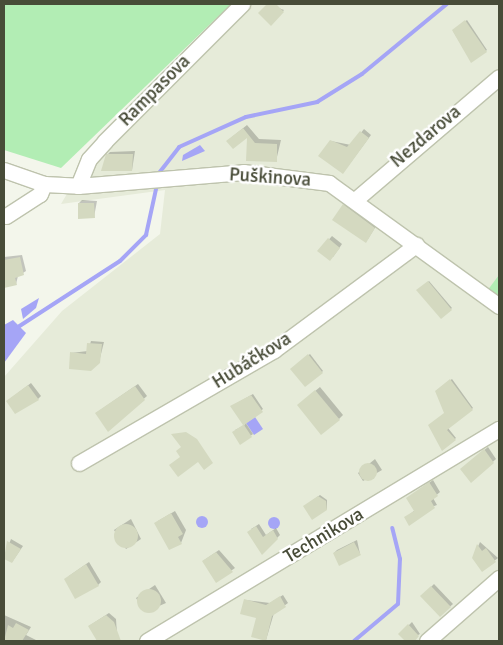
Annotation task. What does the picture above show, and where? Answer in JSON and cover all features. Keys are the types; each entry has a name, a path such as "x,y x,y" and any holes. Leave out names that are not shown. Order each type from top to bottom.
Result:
{"street":[{"name":"Rampasova","path":"78,186 95,153 242,4"},
{"name":"Nezdarova","path":"355,200 499,77"},
{"name":"Puškinova","path":"4,170 44,184 78,186 242,172 330,183 499,306"},
{"path":"6,216 40,194 44,184"},
{"name":"Hubáčkova","path":"80,464 274,350 416,245"},
{"name":"Technikova","path":"147,641 499,429"},
{"path":"427,641 499,578"}],"shaded area":[{"path":"231,4 499,4 499,641 4,641 4,377 62,311 160,234 165,190 61,204 104,131"}],"green space":[{"path":"4,4 231,4 61,168 4,150"},
{"path":"499,275 499,299 487,291"}],"water":[{"path":"200,145 205,151 182,161 183,155"},
{"path":"39,298 36,308 23,319 21,309"},
{"path":"13,320 26,333 4,363 4,325"},
{"path":"255,417 263,429 254,435 246,423"},
{"path":"200,516 204,516 208,522 204,528 200,528 196,524 196,520"},
{"path":"272,517 276,517 280,523 276,529 272,529 268,525 268,521"}],"building":[{"path":"267,4 276,4 284,12 271,26 258,13"},
{"path":"465,20 487,52 471,63 452,30"},
{"path":"243,128 255,143 277,144 277,162 246,161 247,138 233,149 226,141"},
{"path":"360,131 369,138 343,174 318,156 330,140 347,147"},
{"path":"106,154 133,154 132,171 101,171"},
{"path":"78,203 94,203 95,218 78,219"},
{"path":"343,204 375,228 366,243 332,220"},
{"path":"328,238 340,248 330,261 317,251"},
{"path":"20,257 24,275 15,278 17,285 4,288 4,260"},
{"path":"428,281 452,310 441,319 416,290"},
{"path":"87,343 102,344 100,363 91,371 69,369 70,352 86,354"},
{"path":"308,354 323,373 305,387 290,369"},
{"path":"450,379 473,410 447,430 456,440 442,451 428,425 444,413 435,391"},
{"path":"28,385 39,400 15,414 6,401"},
{"path":"135,386 145,400 108,432 95,413"},
{"path":"315,390 340,420 321,435 297,405"},
{"path":"251,395 263,412 244,425 252,437 240,445 232,432 243,425 230,406"},
{"path":"186,432 197,439 213,463 204,470 198,462 178,477 169,465 180,457 176,451 181,447 171,434"},
{"path":"484,449 494,463 471,483 460,469"},
{"path":"364,463 372,463 377,468 375,479 364,481 359,476 359,468"},
{"path":"429,482 438,496 431,501 435,508 409,526 404,517 414,511 406,498"},
{"path":"318,496 326,501 327,510 312,520 303,506"},
{"path":"171,513 183,534 178,537 182,544 169,550 154,523"},
{"path":"126,524 134,528 138,536 134,544 126,548 118,544 114,536 118,528"},
{"path":"256,526 263,537 273,530 278,539 262,555 247,532"},
{"path":"7,541 21,549 12,563 4,559"},
{"path":"354,542 361,555 339,566 333,553"},
{"path":"477,544 482,551 486,548 496,562 482,572 472,558"},
{"path":"216,552 233,572 216,583 202,561"},
{"path":"86,564 99,586 75,599 64,579"},
{"path":"431,586 451,607 440,617 420,596"},
{"path":"149,589 158,592 161,601 158,610 149,613 140,610 137,601 140,592"},
{"path":"280,596 286,607 272,616 266,641 251,637 256,618 240,614 244,599 266,605"},
{"path":"106,615 114,622 121,641 97,641 88,626"},
{"path":"16,623 29,630 22,641 4,641 8,625 13,628"},
{"path":"408,624 419,636 415,641 405,641 398,634"}],"waterway":[{"path":"159,173 179,147 246,117 317,102 362,74 447,4"},
{"path":"18,327 120,261 146,235 156,189"},
{"path":"354,641 398,604 400,559 392,528"}]}
